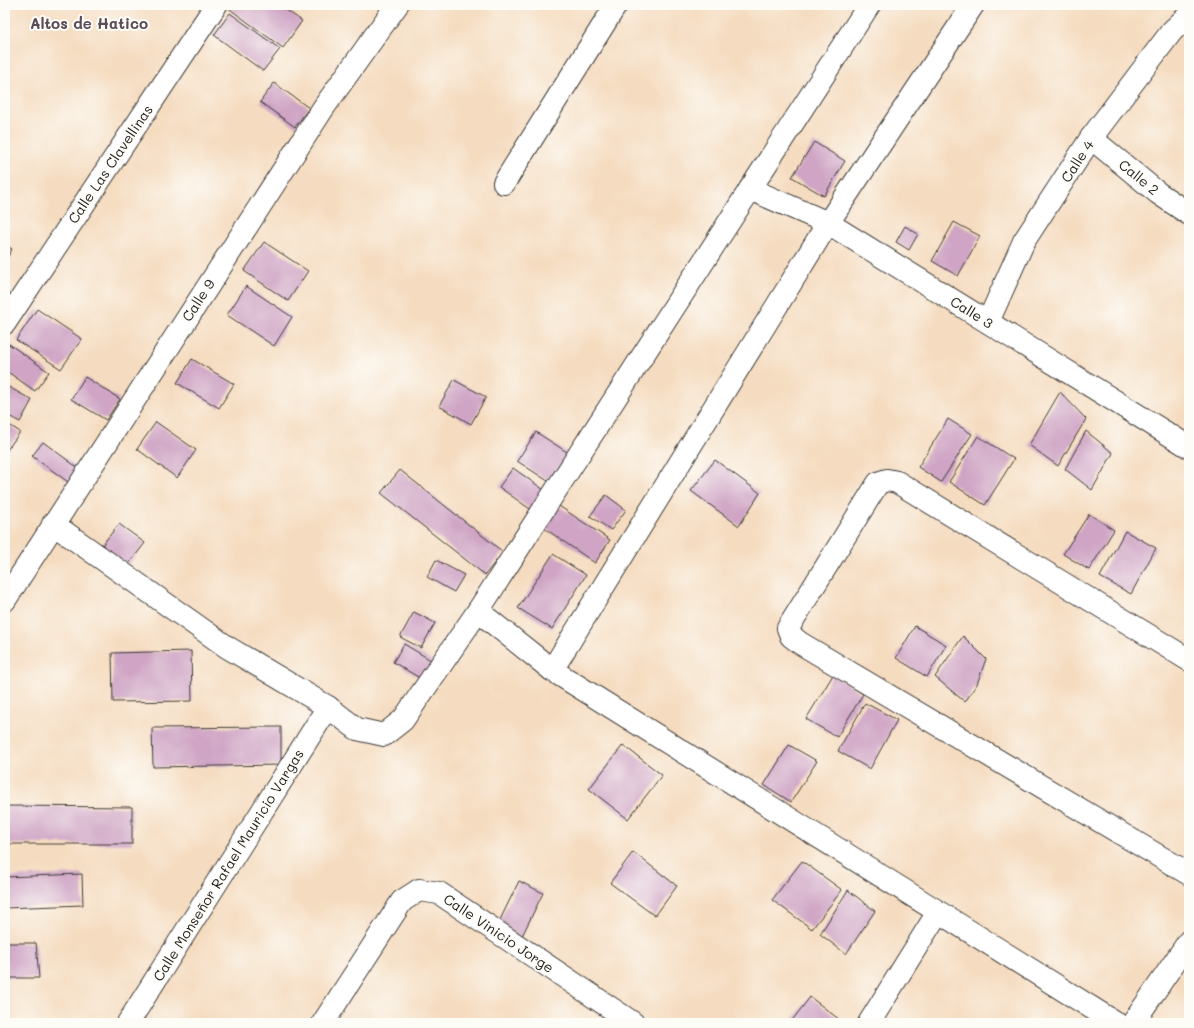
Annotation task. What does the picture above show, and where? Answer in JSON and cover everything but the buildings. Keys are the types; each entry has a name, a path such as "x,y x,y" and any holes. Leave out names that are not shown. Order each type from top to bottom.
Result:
{"street":[{"name":"Calle Las Clavellinas","path":"5,323 216,5"},
{"name":"Calle 9","path":"5,600 324,107 397,5"},
{"path":"504,183 616,5"},
{"path":"53,524 227,647 328,708 357,729 384,735 403,720 478,611 869,5"},
{"path":"552,670 828,223 973,5"},
{"name":"Calle 4","path":"988,322 1024,241 1091,138 1172,31 1189,15"},
{"name":"Calle 2","path":"1091,138 1158,193 1189,214"},
{"name":"Calle 3","path":"750,188 828,223 1189,447"},
{"path":"1189,660 896,482 887,480 878,483 788,628 791,636 800,643 1189,874"},
{"path":"478,611 552,670 1116,1023"},
{"name":"Calle Monseñor Rafael Mauricio Vargas","path":"128,1023 328,708"},
{"name":"Calle Vinicio Jorge","path":"323,1023 402,902 419,890 439,893 633,1023"},
{"path":"869,1023 938,912"},
{"path":"1133,1023 1189,941"}],"district":[{"name":"Altos de Hatico","path":"89,23"}]}
